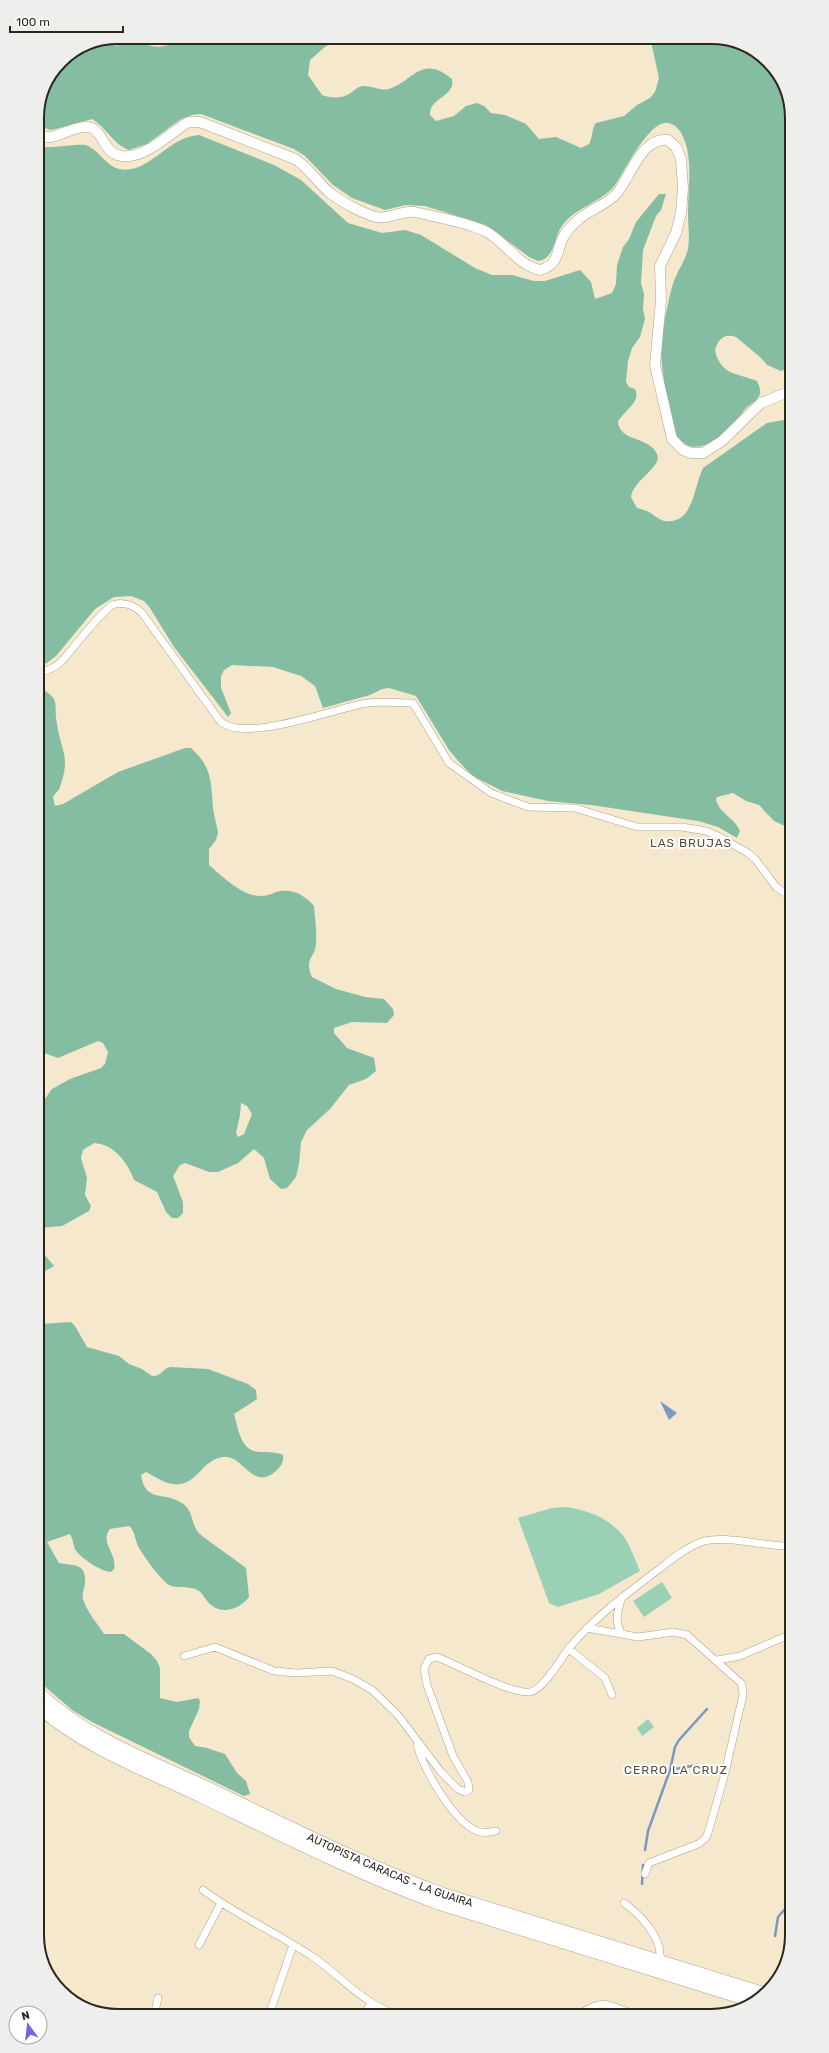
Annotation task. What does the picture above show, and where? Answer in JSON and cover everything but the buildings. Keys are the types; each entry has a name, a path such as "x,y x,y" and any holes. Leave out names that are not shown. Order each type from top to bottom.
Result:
{"highway":[{"name":"AUTOPISTA CARACAS - LA GUAIRA","path":"44,1698 54,1707 105,1739 408,1881 443,1894 758,1992"},
{"name":"AUTOPISTA CARACAS - LA GUAIRA","path":"44,1711 68,1729 100,1748 349,1867 404,1891 440,1904 747,1999"}],"main road":[{"path":"44,137 57,137 79,128 89,126 94,129 111,151 124,156 131,156 154,147 185,124 190,122 200,122 295,159 308,169 330,192 368,214 382,218 402,212 415,212 479,229 490,234 527,266 540,270 550,266 554,262 565,234 578,220 617,194 645,149 657,140 668,140 676,147 681,159 683,188 681,212 676,232 660,266 661,305 655,365 672,439 676,445 683,450 697,454 703,453 722,441 761,402 785,393"}],"street":[{"path":"44,671 52,670 59,665 106,610 112,606 124,603 131,605 142,613 220,721 230,728 248,729 306,720 372,703 413,703 449,763 491,793 528,807 575,808 636,827 682,827 706,831 748,853 756,860 776,887 785,893"},
{"path":"184,1656 213,1647 274,1671 297,1673 332,1670 338,1672 372,1690 404,1721 417,1742 447,1780 458,1789 467,1791 469,1788 468,1782 453,1756 428,1690 425,1678 425,1663 429,1659 436,1657 483,1678 517,1690 531,1692 540,1687 568,1649 598,1616 687,1550 705,1541 715,1539 785,1546"},
{"path":"621,1633 617,1624 617,1616 622,1597"},
{"path":"587,1628 638,1637 680,1633 693,1639 742,1684 743,1695 724,1777 708,1833 698,1844 649,1863 645,1874"},
{"path":"717,1660 740,1656 785,1637"},
{"path":"568,1649 605,1678 612,1694"},
{"path":"417,1742 424,1764 456,1813 464,1822 479,1832 496,1831"},
{"path":"203,1890 221,1903 313,1958 371,2003 384,2009"},
{"path":"199,1945 221,1903"},
{"path":"624,1903 635,1911 647,1925 661,1948 660,1961"},
{"path":"271,2009 293,1945"},
{"path":"156,2009 158,1998"},
{"path":"368,2009 371,2003"},
{"path":"588,2009 596,2004 607,2004 620,2009"}],"green space":[{"path":"113,44 116,46 121,44 145,44 159,47 170,44 331,44 326,46 310,60 308,75 322,95 332,97 346,96 363,86 385,90 389,89 418,72 425,69 433,69 452,79 450,90 434,104 431,109 430,115 436,121 454,116 466,106 477,103 484,106 491,113 505,115 526,124 539,139 556,137 581,148 589,144 596,123 624,116 637,105 650,98 655,92 659,78 651,44 716,44 725,45 748,54 760,62 773,77 784,104 785,369 781,371 767,365 760,357 736,337 728,336 722,338 715,350 717,358 721,364 730,372 757,381 760,388 760,394 730,428 717,439 702,446 694,447 687,445 680,440 672,423 669,412 661,355 665,318 672,287 685,258 689,240 689,166 687,148 680,131 672,124 661,124 646,137 638,147 615,185 603,196 581,209 567,220 559,231 551,252 544,259 538,261 529,257 486,225 425,206 406,205 385,210 352,198 333,185 305,156 294,149 201,114 192,115 181,119 147,144 129,150 114,140 92,119 56,129 50,130 44,128 45,104 52,85 62,69 77,56 104,45"},
{"path":"199,135 274,165 301,180 348,223 382,233 405,230 421,235 475,268 492,275 512,275 534,281 545,281 580,270 591,282 595,299 612,293 616,284 617,265 623,247 629,239 636,222 659,194 666,194 661,210 656,216 643,250 641,283 644,294 643,309 645,319 640,337 632,348 628,361 626,382 629,387 635,389 636,398 618,422 624,433 648,444 653,448 658,459 652,469 637,485 631,497 637,508 649,512 659,519 665,521 675,521 682,517 692,502 703,468 767,423 785,420 785,826 774,821 759,805 746,801 733,793 717,797 716,800 721,809 738,827 740,831 737,838 718,827 698,821 591,805 548,801 502,791 473,776 461,764 449,750 416,696 389,688 323,708 315,686 301,676 273,667 232,665 224,670 221,676 221,688 231,713 228,717 174,647 150,608 144,601 131,596 114,597 95,609 56,656 44,664 44,147 79,145 88,146 94,149 112,166 124,170 141,166 180,140"},
{"path":"44,690 54,698 57,724 65,761 63,777 59,788 53,797 55,806 63,804 118,772 185,748 191,748 207,768 211,782 213,811 218,833 216,840 209,849 209,865 233,885 247,893 263,896 276,892 287,891 297,893 306,898 314,906 316,925 316,944 309,962 312,977 336,989 365,997 384,999 393,1009 394,1015 387,1023 352,1022 334,1028 334,1033 347,1048 374,1058 376,1071 366,1079 349,1085 330,1109 307,1130 301,1142 296,1177 287,1188 281,1189 270,1179 264,1158 254,1149 238,1163 218,1172 209,1172 185,1163 180,1165 173,1176 183,1202 183,1213 178,1218 172,1218 166,1212 157,1192 134,1180 124,1161 114,1151 101,1144 94,1143 83,1150 81,1158 87,1178 85,1195 91,1206 89,1211 62,1226 44,1228 44,1100 52,1089 70,1079 101,1068 105,1064 108,1052 103,1043 98,1041 58,1058 44,1053","holes":["241,1103 247,1106 252,1114 244,1134 238,1137 236,1133"]},
{"path":"44,1254 54,1266 44,1272"},
{"path":"71,1322 75,1326 87,1347 119,1356 129,1364 142,1369 152,1376 160,1374 165,1369 170,1367 208,1369 248,1384 256,1390 257,1399 234,1414 239,1433 249,1448 254,1451 283,1455 283,1462 276,1471 268,1476 260,1477 248,1471 236,1461 223,1457 208,1463 192,1479 185,1483 168,1483 146,1472 141,1475 146,1489 151,1493 174,1499 184,1505 189,1511 197,1531 246,1568 249,1597 241,1605 231,1609 221,1610 209,1603 199,1591 195,1589 169,1585 158,1574 139,1548 133,1530 129,1526 110,1529 107,1534 107,1544 115,1564 114,1569 111,1572 96,1567 80,1556 75,1549 70,1534 47,1542 59,1563 78,1566 84,1572 85,1584 83,1599 90,1613 104,1634 124,1634 151,1654 157,1661 160,1668 160,1698 177,1702 198,1698 200,1701 199,1709 189,1731 189,1737 195,1746 225,1754 237,1773 246,1781 250,1794 244,1796 92,1722 72,1710 44,1686 44,1324"},
{"path":"564,1507 589,1512 605,1520 618,1530 631,1549 640,1571 599,1594 558,1607 549,1603 518,1518 552,1508"},
{"path":"662,1582 672,1598 644,1617 633,1601"},
{"path":"648,1719 654,1727 642,1736 637,1728"}],"water":[{"path":"660,1401 677,1413 669,1420"}],"waterway":[{"path":"645,1850 648,1831 670,1770 675,1747 679,1740 707,1709"},
{"path":"670,1770 697,1765"},
{"path":"642,1884 643,1865"},
{"path":"775,1936 778,1917 785,1909"}],"district":[{"name":"LAS BRUJAS","path":"691,843"},
{"name":"CERRO LA CRUZ","path":"676,1770"}]}
